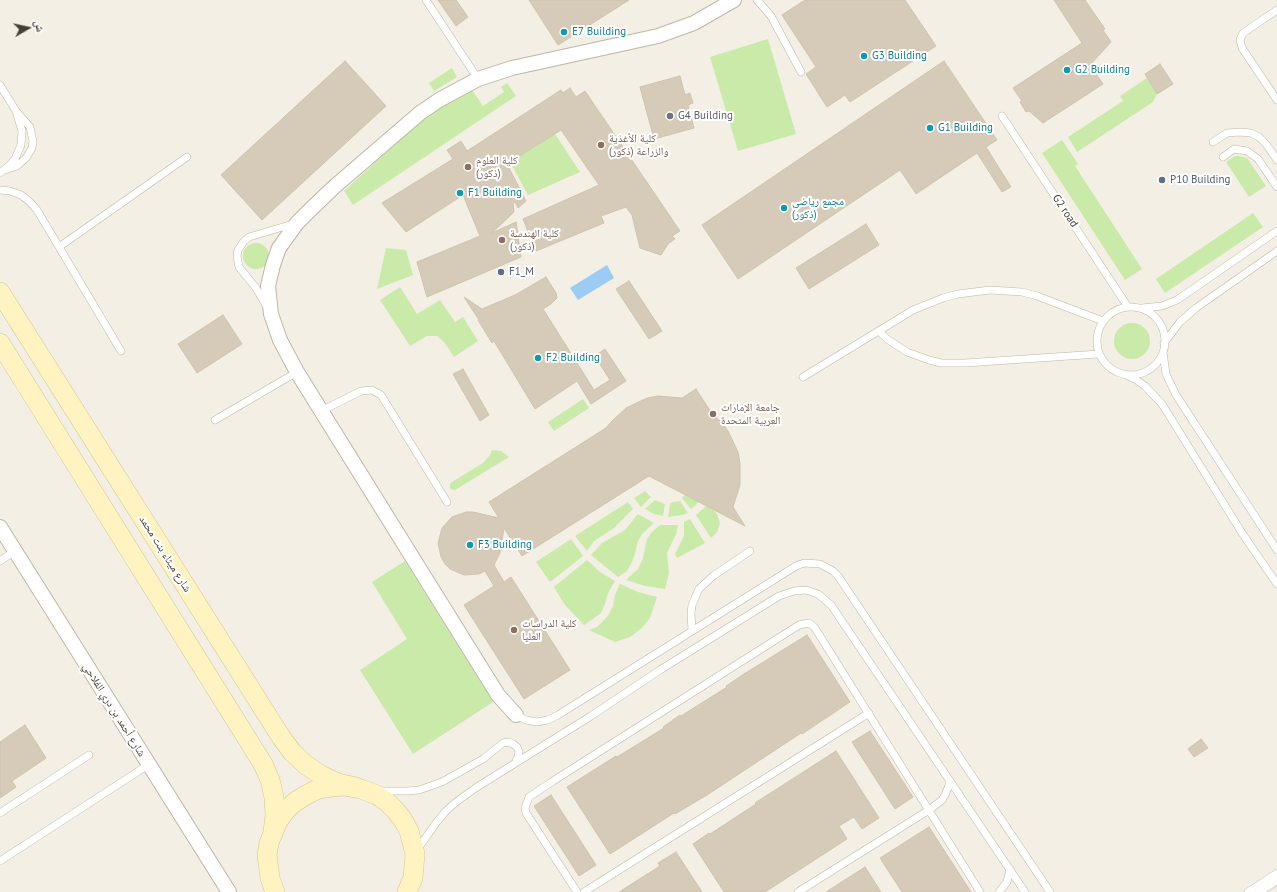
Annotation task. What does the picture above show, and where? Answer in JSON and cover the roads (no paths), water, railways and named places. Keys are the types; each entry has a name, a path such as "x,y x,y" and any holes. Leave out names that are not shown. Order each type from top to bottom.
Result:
{"main road":[{"name":"شارع ميثاء بنت محمد","path":"0,292 292,752 306,765 321,775 338,783 361,789"},
{"path":"0,343 263,764 270,780 274,797 275,815 273,832"},
{"path":"275,892 268,867 269,843 278,821 286,810 306,795 318,789 344,786 361,789 387,802 396,811 409,831 414,854 413,878 408,891"}],"street":[{"path":"516,715 498,695 297,372 280,340 271,314 268,286 273,265 279,248 297,223 334,187 420,113 439,100 478,79 512,68 658,36 694,23 734,0"},
{"name":"شارع أحمد بن دري الفلاحي","path":"0,528 228,892"}],"lane":[{"path":"426,0 478,79"},
{"path":"757,0 770,16 801,72"},
{"path":"1277,10 1243,33 1240,40 1242,48 1277,100"},
{"path":"0,86 16,111 30,127 34,141 26,158 17,166 2,171"},
{"path":"2,171 15,159 22,141 22,131 16,111"},
{"name":"G2 road","path":"1002,116 1128,307"},
{"path":"1213,142 1227,133 1251,133 1260,138 1266,144 1277,160"},
{"path":"1223,157 1234,150 1247,151 1258,159 1277,187"},
{"path":"60,248 187,157"},
{"path":"0,190 21,196 30,202 37,210 121,351"},
{"path":"271,314 256,288 239,267 237,262 238,250 244,241 249,237 297,223"},
{"path":"1277,231 1177,300 1162,306 1141,308 1128,307 1114,311 1102,321 1098,332 1097,343 1099,354 1105,363 1114,370 1135,379 1145,386 1162,404 1242,533 1277,584"},
{"path":"1164,342 1192,311 1277,251"},
{"path":"803,377 913,310 943,298 974,291 990,290 1016,292 1037,296 1102,321"},
{"path":"1141,308 1156,318 1162,329 1166,374 1176,395 1277,550"},
{"path":"879,331 887,339 907,352 941,363 965,363 1099,354"},
{"path":"1124,374 1134,375 1152,368 1163,352"},
{"path":"215,420 297,372"},
{"path":"321,412 362,391 372,390 381,395 447,502"},
{"path":"0,561 15,551"},
{"path":"692,630 692,605 699,589 713,576 750,551"},
{"path":"516,715 526,720 537,722 558,716 692,630 796,566 804,563 820,564 833,571 838,576 1050,892"},
{"path":"414,854 436,823 467,793 779,596 788,592 806,590 818,594 831,605 1025,892"},
{"path":"577,892 526,813 525,808 529,797 799,625 808,623 812,624 815,628 980,892"},
{"path":"584,892 869,713"},
{"path":"361,789 395,792 431,786 453,777 483,759 503,742 508,742 517,747 518,757 515,762"},
{"path":"0,813 89,755"},
{"path":"0,861 148,765"},
{"path":"798,892 930,810 942,800 949,785 949,780"},
{"path":"1000,892 1007,882 1010,869"},
{"path":"1248,892 1277,873"},
{"path":"1259,892 1277,881"}],"water":[{"path":"607,265 614,278 578,300 570,288"}],"place":[{"name":"E7 Building","path":"564,32"},
{"name":"G3 Building","path":"864,56"},
{"name":"G2 Building","path":"1067,70"},
{"name":"G4 Building","path":"670,116"},
{"name":"G1 Building","path":"930,128"},
{"name":"كلية الأغذية والزراعة (ذكور)","path":"601,145"},
{"name":"كلية العلوم (ذكور)","path":"468,167"},
{"name":"P10 Building","path":"1162,180"},
{"name":"F1 Building","path":"460,193"},
{"name":"مجمع رياضي (ذكور)","path":"784,208"},
{"name":"كلية الهندسة (ذكور)","path":"502,240"},
{"name":"F1_M","path":"501,272"},
{"name":"F2 Building","path":"538,358"},
{"name":"جامعة الإمارات العربية المتحدة","path":"713,414"},
{"name":"F3 Building","path":"470,545"},
{"name":"كلية الدراسات العليا","path":"514,630"}]}
